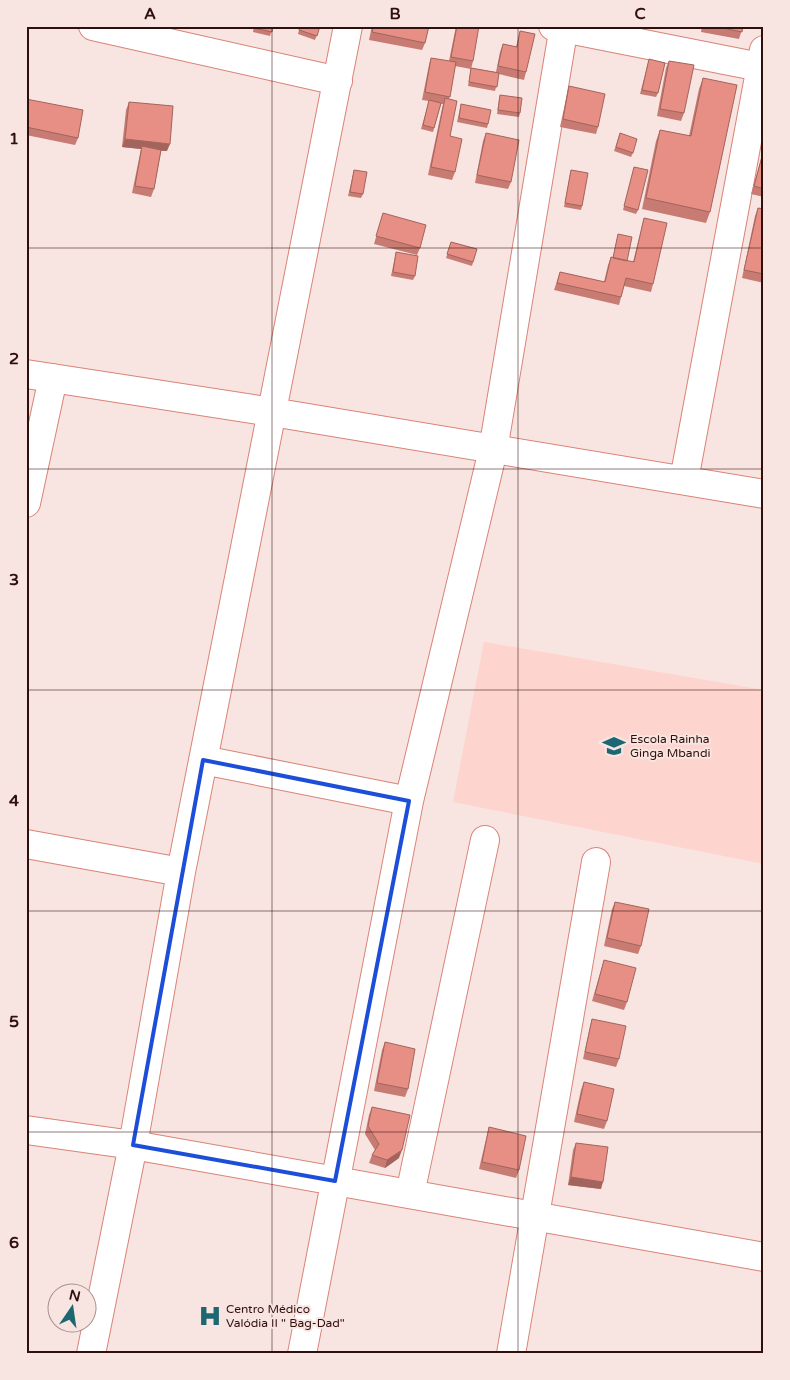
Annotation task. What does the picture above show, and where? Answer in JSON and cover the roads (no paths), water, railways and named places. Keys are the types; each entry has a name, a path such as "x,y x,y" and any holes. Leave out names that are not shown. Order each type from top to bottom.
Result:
{"street":[{"path":"93,26 338,81"},
{"path":"91,1354 133,1145 181,872 348,26"},
{"path":"302,1354 409,801 493,450 560,27 762,58 684,480"},
{"path":"26,374 272,412 764,494"},
{"path":"26,503 53,378"},
{"path":"203,760 409,801"},
{"path":"410,1194 485,840"},
{"path":"26,844 181,872"},
{"path":"510,1354 596,862"},
{"path":"26,1130 133,1145 764,1257"}],"place":[{"name":"Escola Rainha Ginga Mbandi","path":"614,746"},
{"name":"Centro Médico Valódia II \" Bag-Dad\"","path":"210,1316"}]}
